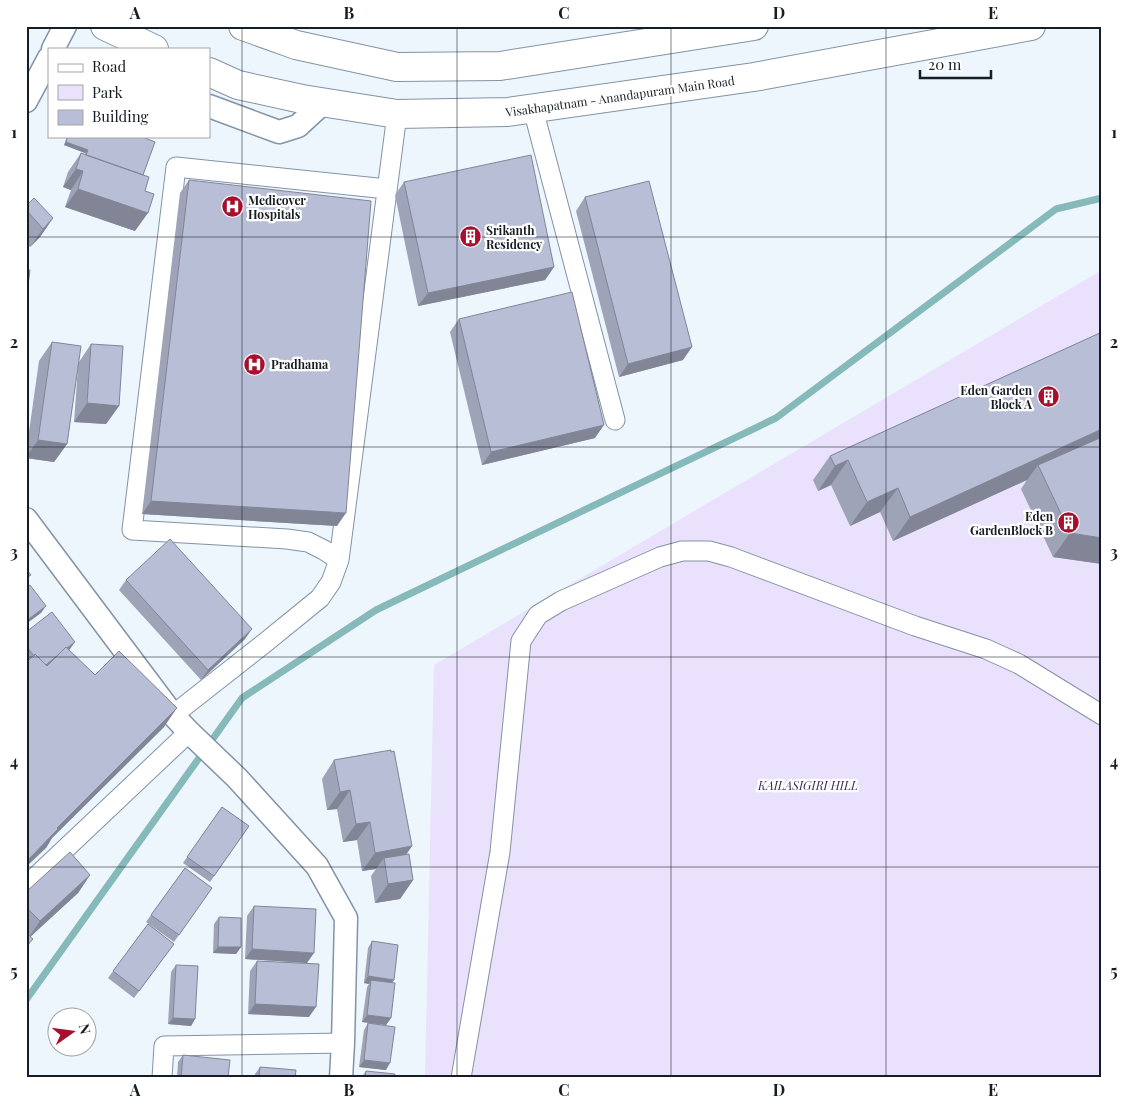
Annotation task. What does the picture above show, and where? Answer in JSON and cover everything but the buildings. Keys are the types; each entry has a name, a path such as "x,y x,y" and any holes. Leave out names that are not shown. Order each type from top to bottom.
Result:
{"main road":[{"path":"105,26 152,48"},
{"path":"242,26 296,45 397,67 500,66 754,26"},
{"name":"Visakhapatnam - Anandapuram Main Road","path":"210,72 238,85 323,103 397,114 508,112 754,77 1031,26"}],"street":[{"path":"54,48 65,26"},
{"path":"26,101 48,60"},
{"path":"210,106 279,132 298,126 323,103"},
{"path":"533,108 616,420"},
{"path":"173,715 320,598 331,582 339,560 397,114"},
{"path":"339,560 308,542 287,539 132,530 176,167 387,189"},
{"path":"26,519 173,715 237,778 317,866 346,918 341,1078"},
{"path":"461,1078 500,852 521,642 538,615 561,601 660,557 682,551 709,551 731,557 915,626 986,650 1019,664 1102,715"},
{"path":"26,886 195,738"},
{"path":"162,1078 164,1046 343,1043"}],"green space":[{"name":"KAILASIGIRI HILL","path":"1102,270 1102,1078 425,1078 434,665"}],"waterway":[{"path":"26,1000 242,698 376,610 776,418 1056,209 1102,198"}],"place":[{"name":"Medicover Hospitals","path":"232,207"},
{"name":"Srikanth Residency","path":"470,237"},
{"name":"Pradhama","path":"255,364"},
{"name":"Eden Garden Block A","path":"1048,397"},
{"name":"Eden GardenBlock B","path":"1069,523"}]}
